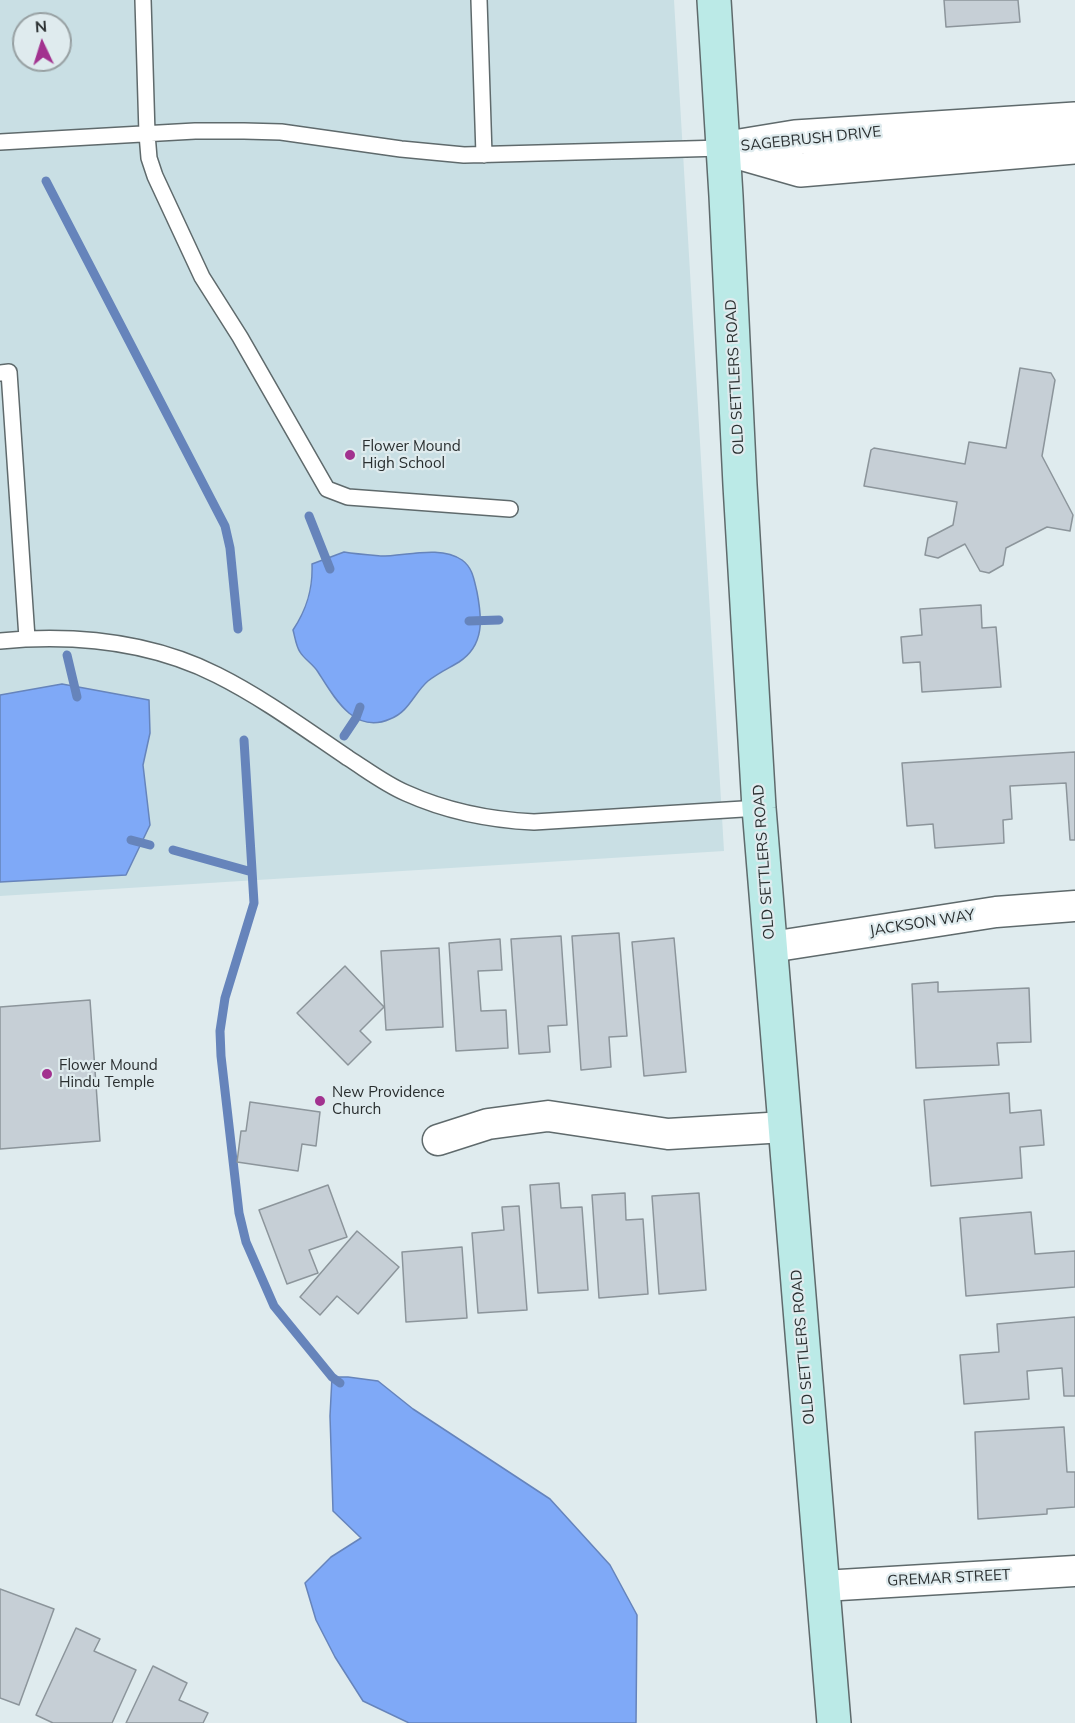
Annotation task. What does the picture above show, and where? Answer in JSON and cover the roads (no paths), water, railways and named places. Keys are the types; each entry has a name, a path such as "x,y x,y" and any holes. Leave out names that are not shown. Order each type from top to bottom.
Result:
{"main road":[{"name":"OLD SETTLERS ROAD","path":"714,0 759,808 834,1723"}],"street":[{"name":"SAGEBRUSH DRIVE","path":"723,148 795,137 1075,118"},
{"name":"SAGEBRUSH DRIVE","path":"723,148 800,170 1075,147"},
{"name":"JACKSON WAY","path":"771,947 996,912 1075,906"},
{"path":"438,1140 488,1124 548,1116 668,1134 785,1127"},
{"name":"GREMAR STREET","path":"822,1586 1075,1571"}],"lane":[{"path":"143,0 147,134 149,158 155,176 202,277 240,337 327,489 348,497 510,509"},
{"path":"479,0 484,155"},
{"path":"0,142 212,131 281,132 401,149 484,155 723,148"},
{"path":"0,373 9,372 27,638"},
{"path":"0,641 27,638 80,639 117,643 155,652 205,669 258,698 381,780 430,803 456,810 507,821 534,822 759,808"}],"water":[{"path":"344,552 381,556 423,552 444,553 462,560 469,567 477,592 480,630 473,648 459,662 428,681 397,716 377,723 366,722 346,711 316,669 300,652 293,630 308,598 312,564"},
{"path":"62,684 149,700 150,733 143,765 150,825 126,875 0,882 0,695"},
{"path":"332,1377 378,1381 413,1409 550,1499 610,1565 637,1615 636,1723 409,1723 363,1701 335,1657 316,1620 305,1583 331,1557 361,1538 333,1511 330,1416"}],"waterway":[{"path":"46,181 225,526 230,548 238,629"},
{"path":"309,516 330,569"},
{"path":"469,621 499,620"},
{"path":"67,655 77,697"},
{"path":"344,736 356,718 360,707"},
{"path":"244,740 254,903 225,998 220,1031 239,1213 246,1242 274,1306 332,1377 340,1383"},
{"path":"131,840 150,845"},
{"path":"173,850 252,872"}],"place":[{"name":"Flower Mound High School","path":"350,455"},
{"name":"Flower Mound Hindu Temple","path":"47,1074"},
{"name":"New Providence Church","path":"320,1101"}]}
